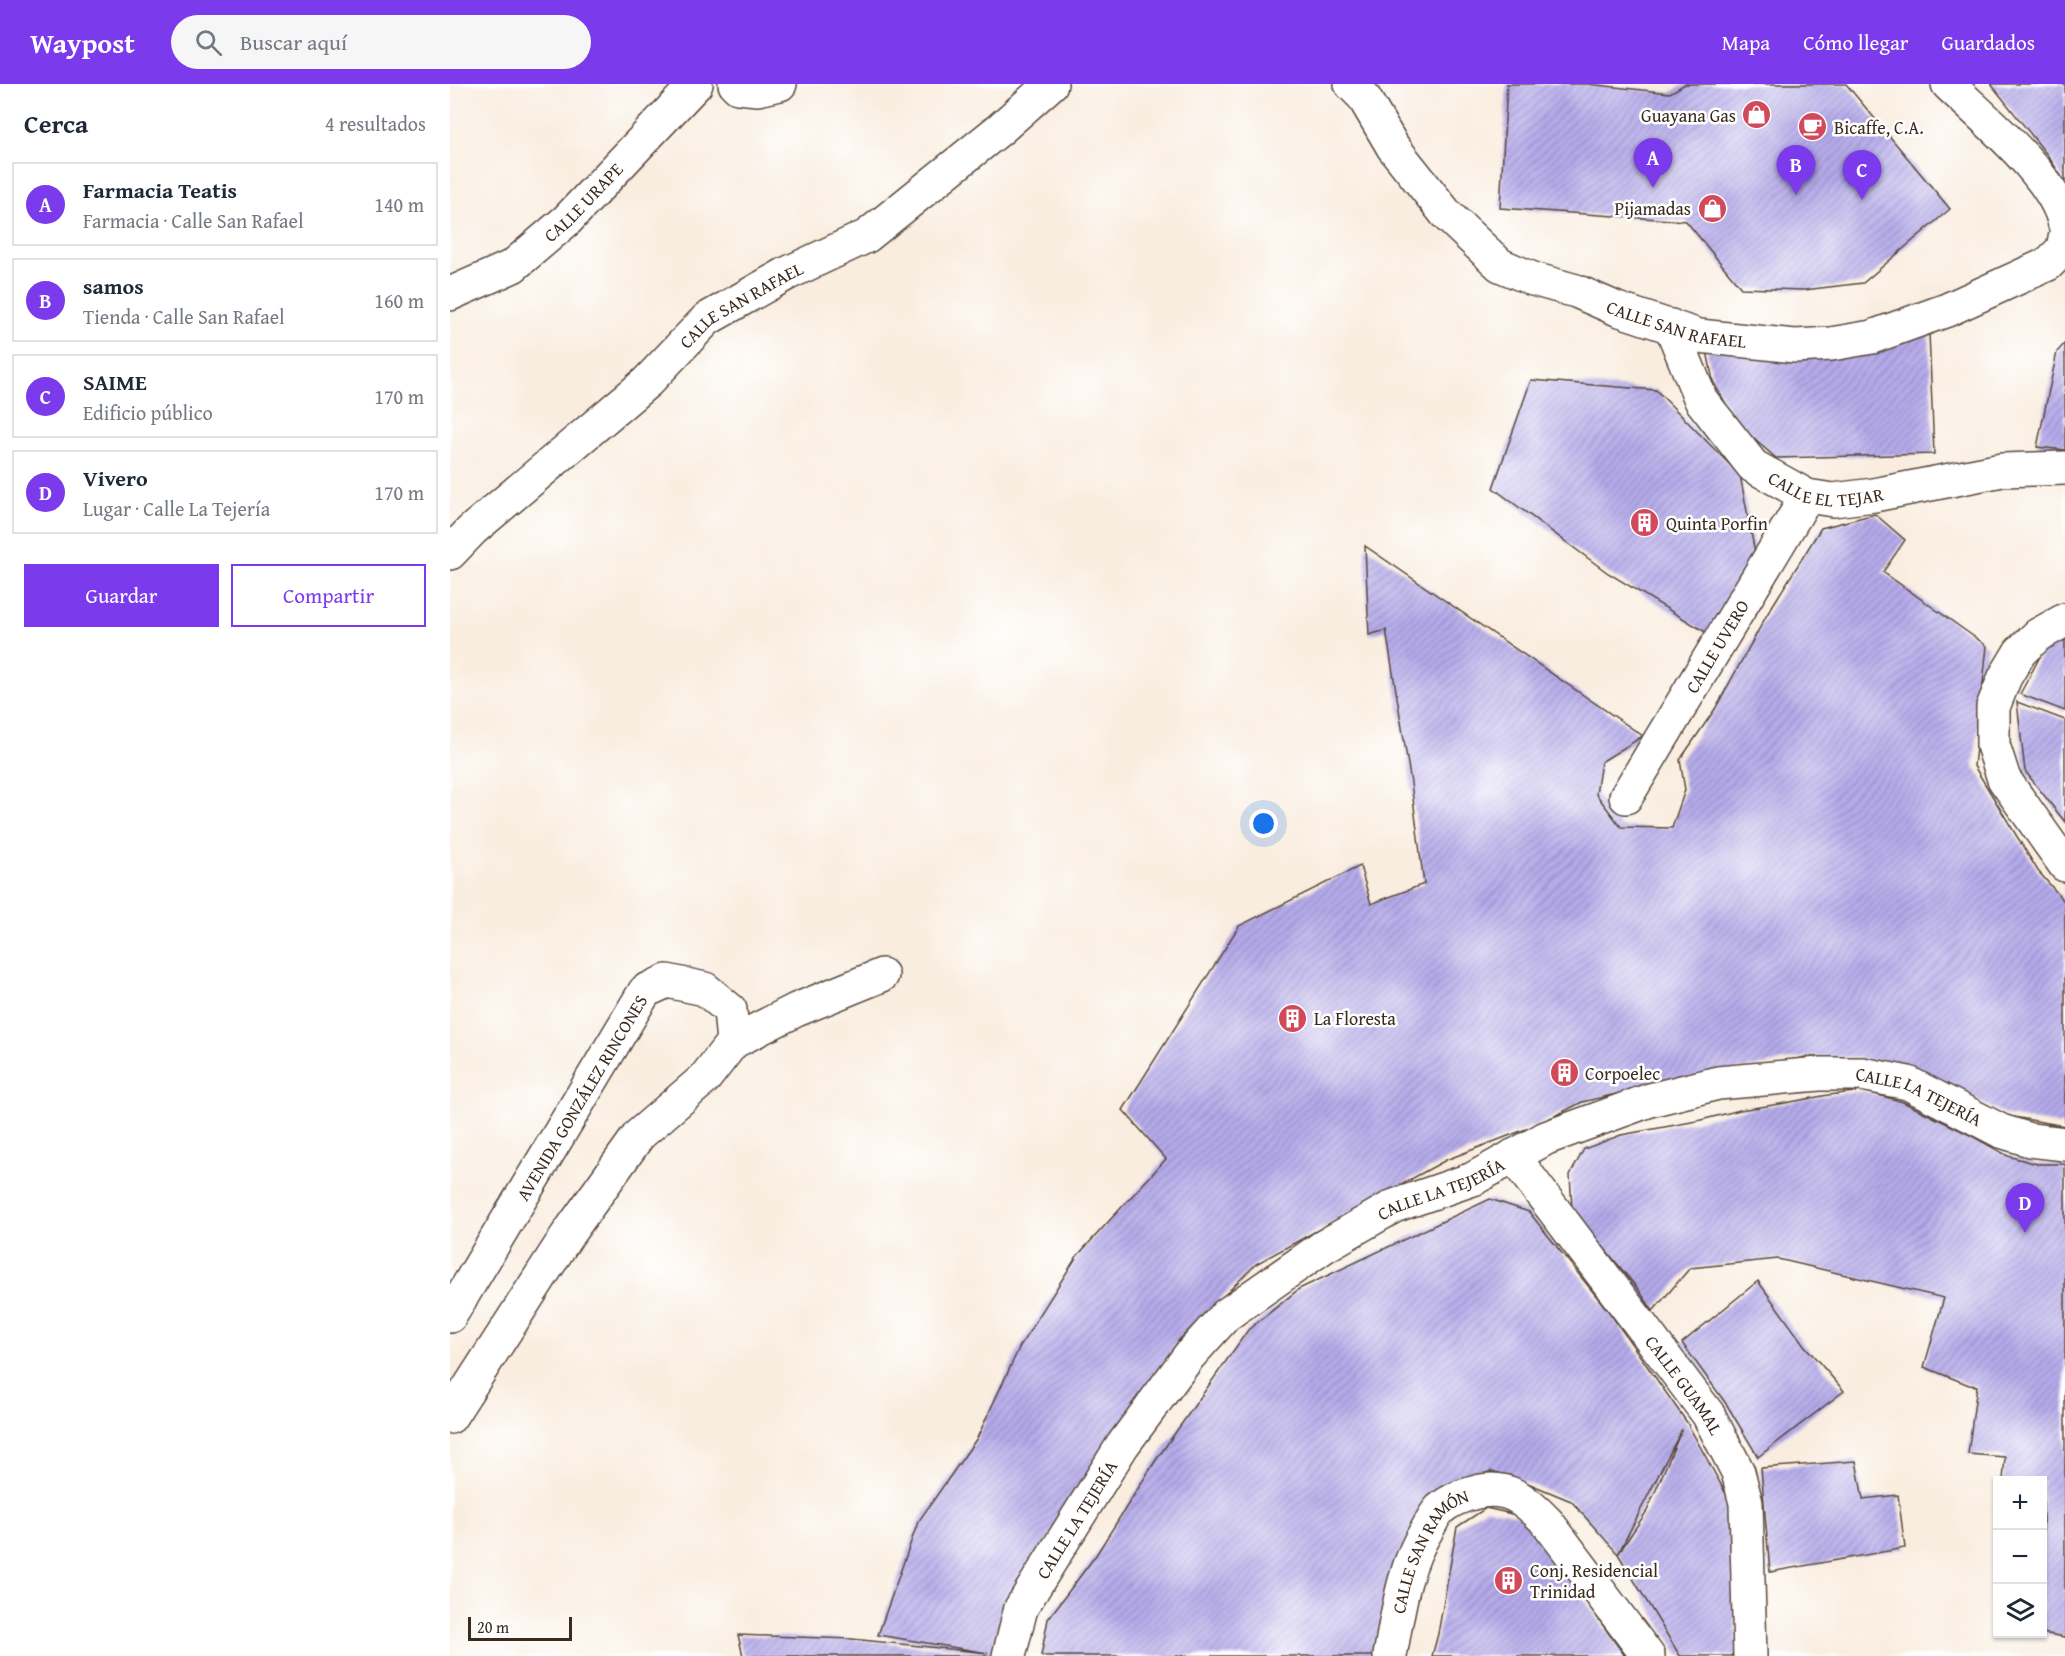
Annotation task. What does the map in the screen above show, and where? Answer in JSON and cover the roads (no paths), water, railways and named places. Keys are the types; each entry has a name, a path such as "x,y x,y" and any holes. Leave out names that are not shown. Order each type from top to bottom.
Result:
{"street":[{"name":"CALLE URAPE","path":"450,294 513,266 567,220 696,84"},
{"path":"735,84 738,87 758,89 780,84"},
{"name":"CALLE SAN RAFAEL","path":"450,553 472,530 647,382 707,319 786,274 867,236 1000,129 1051,84"},
{"name":"CALLE SAN RAFAEL","path":"1351,84 1363,96 1393,147 1448,215 1500,265 1533,279 1576,291 1617,309 1699,336 1795,346 1831,344 1872,337 1947,310 2048,264 2065,240 2063,213 2043,179 1948,84"},
{"name":"CALLE EL TEJAR","path":"1671,326 1701,400 1753,466 1807,496 1833,500 1874,495 2002,470 2065,468"},
{"name":"CALLE UVERO","path":"1626,797 1807,496"},
{"path":"2065,620 2038,635 2020,652 2005,677 1993,707 1993,745 2004,779 2065,865"},
{"path":"450,1417 568,1234 639,1135 705,1078 733,1042 796,1010 882,975"},
{"name":"AVENIDA GONZÁLEZ RINCONES","path":"450,1316 645,991 667,981 705,988 730,1010 733,1042"},
{"name":"CALLE LA TEJERÍA","path":"1009,1656 1021,1608 1122,1446 1190,1356 1226,1315 1323,1247 1394,1206 1473,1179 1546,1138 1650,1100 1718,1083 1819,1074 1862,1074 1908,1083 2001,1131 2030,1140 2065,1144"},
{"name":"CALLE GUAMAL","path":"1513,1156 1708,1414 1724,1441 1738,1473 1746,1503 1750,1656"},
{"name":"CALLE SAN RAMÓN","path":"1390,1656 1405,1578 1413,1553 1439,1510 1457,1497 1483,1490 1506,1491 1530,1503 1548,1523 1648,1656"}],"place":[{"name":"Guayana Gas","path":"1757,115"},
{"name":"Bicaffe, C.A.","path":"1813,127"},
{"name":"Farmacia Teatis","path":"1653,188"},
{"name":"samos","path":"1796,195"},
{"name":"SAIME","path":"1862,200"},
{"name":"Pijamadas","path":"1712,208"},
{"name":"Quinta Porfin","path":"1645,523"},
{"name":"La Floresta","path":"1293,1018"},
{"name":"Corpoelec","path":"1564,1073"},
{"name":"Vivero","path":"2025,1233"},
{"name":"Conj. Residencial Trinidad","path":"1509,1580"}]}
